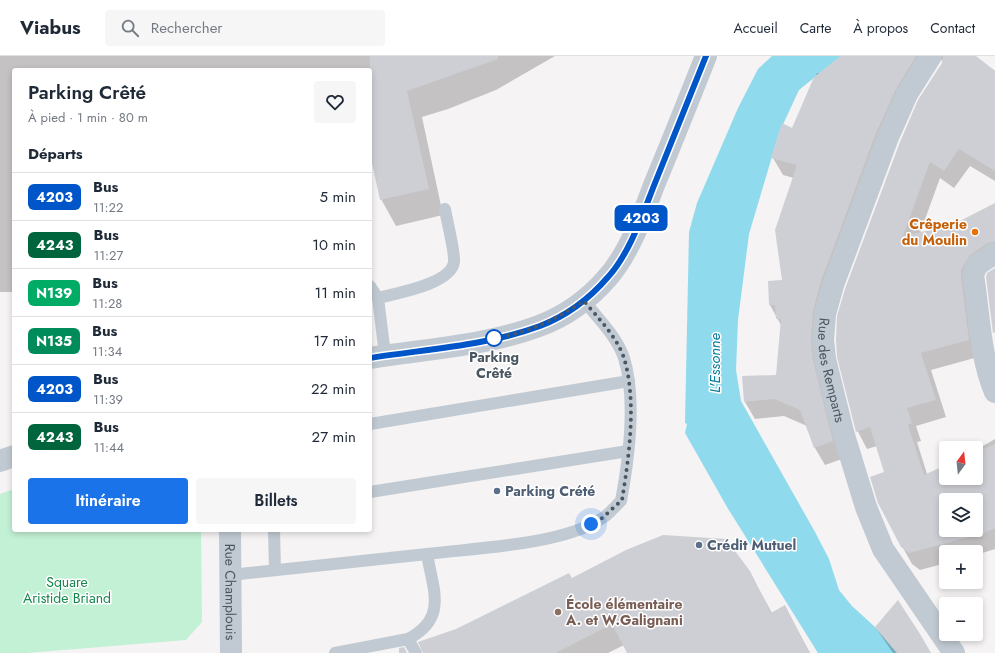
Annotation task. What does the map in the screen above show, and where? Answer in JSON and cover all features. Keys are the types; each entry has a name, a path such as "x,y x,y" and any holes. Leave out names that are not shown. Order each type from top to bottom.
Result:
{"street":[{"path":"377,356 486,340 518,332 540,326 559,317 584,301 609,276 636,229 706,56"},
{"name":"Rue des Remparts","path":"931,56 897,114 885,144 832,285 824,314 824,340 826,359 843,432 866,507 883,549 954,653"},
{"path":"995,253 977,265 973,275 990,381 995,392"},
{"path":"0,461 12,457"},
{"name":"Rue Champlouis","path":"230,532 231,653"}],"lane":[{"path":"378,298 410,290 442,279 450,271 454,261 445,209"},
{"path":"372,289 378,298 377,356"},
{"path":"230,575 529,542 572,532 601,519 622,500 630,421 629,381 623,357 610,334 584,301"},
{"path":"372,424 629,381"},
{"path":"372,492 628,451"},
{"path":"274,532 275,570"},
{"path":"336,653 408,639 426,626 433,617 436,606 427,554"},
{"path":"408,639 416,653"}],"green space":[{"name":"Square Aristide Briand","path":"12,490 12,532 201,532 202,622 186,640 27,653 0,653 0,494"}],"water":[{"name":"L'Essonne","path":"772,56 841,56 799,90 779,133 749,234 738,320 736,370 741,401 829,559 839,590 852,606 875,627 897,653 818,653 727,507 685,433 687,424 685,423 689,232 697,203 738,108 758,69"}],"building":[{"path":"370,56 498,56 498,59 407,91 429,189 380,200 372,163 372,68 370,68"},
{"path":"841,56 916,56 896,89 876,133 821,281 813,311 811,339 813,360 833,441 814,448 800,410 774,399 744,402 742,376 776,375 781,319 776,319 775,305 769,305 768,281 782,280 775,230 797,165 771,158 782,123 792,128 814,77"},
{"path":"943,56 976,56 995,71 995,171 959,149 944,171 930,162 903,236 952,225 995,203 995,241 988,243 970,255 961,270 969,340 921,353 936,400 907,408 912,423 908,425 924,475 939,468 939,485 983,485 983,449 995,444 995,528 983,533 983,493 939,493 939,537 969,537 909,553 901,547 878,503 870,477 884,472 870,427 856,432 837,357 836,340 837,316 845,289 900,142 918,100 942,63"},
{"path":"995,268 995,332 993,333 986,277 987,273"},
{"path":"663,535 726,539 750,571 771,613 785,605 809,653 627,653 612,624 556,653 423,653 418,642 456,629 569,573 572,578 626,550"},
{"path":"898,600 931,653 897,653 875,627"},
{"path":"404,647 407,653 399,653 399,648"}],"bus line":[{"name":"4203","path":"372,358 486,340 518,332 540,326 559,317 584,301 609,276 636,229 706,56"}],"place":[{"name":"Crêperie du Moulin","path":"975,232"},
{"name":"Parking Crêté","path":"494,338"},
{"name":"Parking Crété","path":"497,491"},
{"name":"Crédit Mutuel","path":"699,545"},
{"name":"École élémentaire A. et W.Galignani","path":"558,612"}],"route":[{"path":"494,338 540,326 559,317 584,301 610,334 623,357 629,381 630,421 622,500 601,519 591,524"}]}
